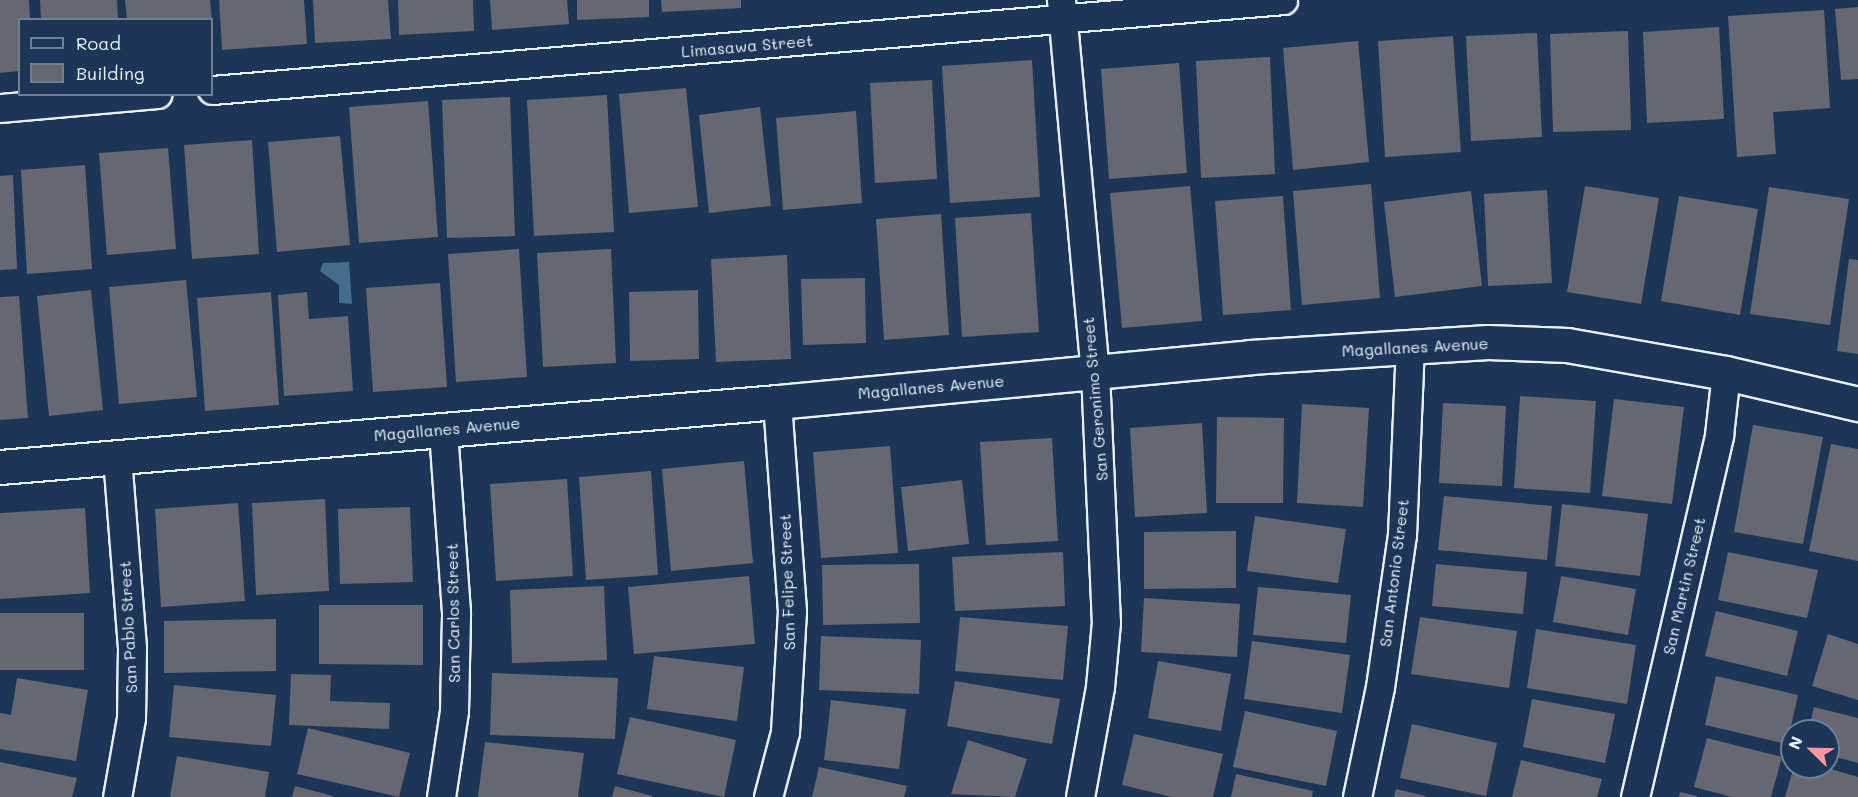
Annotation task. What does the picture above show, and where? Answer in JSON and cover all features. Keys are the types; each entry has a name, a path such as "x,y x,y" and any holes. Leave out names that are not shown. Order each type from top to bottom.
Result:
{"street":[{"name":"Limasawa Street","path":"213,90 1062,10 1283,0"},
{"name":"San Geronimo Street","path":"1062,10 1095,372 1106,622 1100,687 1080,797"},
{"path":"0,108 135,96"},
{"name":"Magallanes Avenue","path":"0,467 777,402 1095,372 1410,346 1488,342 1567,345 1726,373 1858,404"},
{"name":"San Antonio Street","path":"1357,797 1380,687 1402,535 1410,346"},
{"name":"San Martin Street","path":"1635,797 1719,435 1726,373"},
{"name":"San Felipe Street","path":"768,797 784,732 792,611 777,402"},
{"name":"San Carlos Street","path":"441,797 454,711 456,612 443,429"},
{"name":"San Pablo Street","path":"117,457 132,648 131,718 117,797"}],"water":[{"path":"349,262 352,304 339,303 339,285 320,271 323,263"}],"building":[{"path":"0,0 29,0 30,18 18,18 18,71 0,73"},
{"path":"40,0 117,0 118,18 41,18"},
{"path":"125,0 210,0 212,18 127,18"},
{"path":"219,0 304,0 307,44 222,50"},
{"path":"313,0 388,0 391,39 315,43"},
{"path":"398,0 473,0 474,31 399,35"},
{"path":"490,0 567,0 569,24 492,30"},
{"path":"577,0 649,0 649,17 577,20"},
{"path":"661,0 741,0 741,8 662,12"},
{"path":"1858,7 1858,79 1841,80 1835,9"},
{"path":"1824,10 1830,108 1773,112 1776,154 1737,157 1728,16"},
{"path":"1719,27 1724,119 1647,123 1643,32"},
{"path":"1628,31 1631,130 1553,132 1550,34"},
{"path":"1537,33 1542,137 1471,141 1466,36"},
{"path":"1453,36 1461,152 1385,157 1378,41"},
{"path":"1358,41 1369,162 1293,170 1283,48"},
{"path":"1270,57 1275,174 1201,178 1196,61"},
{"path":"1032,60 1040,197 950,203 942,66"},
{"path":"1179,63 1187,173 1109,179 1101,69"},
{"path":"932,80 937,179 875,183 870,83"},
{"path":"686,88 698,207 629,213 619,94"},
{"path":"607,95 614,232 534,236 527,100"},
{"path":"510,97 515,236 447,238 442,100"},
{"path":"428,101 438,237 359,243 349,107"},
{"path":"760,107 771,206 709,213 699,115"},
{"path":"856,111 862,203 783,210 776,118"},
{"path":"340,136 350,245 277,252 268,142"},
{"path":"252,140 259,254 192,259 184,145"},
{"path":"168,148 176,249 107,255 99,153"},
{"path":"85,165 92,269 27,274 21,170"},
{"path":"13,175 17,269 0,270 0,176"},
{"path":"1371,184 1380,298 1302,305 1293,191"},
{"path":"1190,186 1202,321 1122,328 1110,193"},
{"path":"1585,186 1659,198 1641,304 1567,292"},
{"path":"1769,187 1849,199 1830,325 1750,314"},
{"path":"1547,190 1552,283 1488,286 1484,194"},
{"path":"1471,191 1482,286 1395,297 1384,202"},
{"path":"1283,196 1291,310 1223,315 1215,201"},
{"path":"1679,196 1758,209 1740,315 1661,301"},
{"path":"1031,213 1039,332 962,337 955,218"},
{"path":"941,214 949,335 884,340 876,219"},
{"path":"519,249 527,377 456,382 448,254"},
{"path":"611,249 616,363 543,367 537,253"},
{"path":"787,255 791,359 716,362 711,259"},
{"path":"1849,259 1858,260 1858,354 1837,351"},
{"path":"865,278 866,343 803,345 801,279"},
{"path":"186,280 197,397 119,404 109,287"},
{"path":"440,283 447,387 373,392 366,288"},
{"path":"91,290 103,410 49,416 37,296"},
{"path":"698,290 699,359 630,361 629,292"},
{"path":"271,292 279,405 205,411 197,298"},
{"path":"307,292 309,319 348,316 353,391 284,396 278,295"},
{"path":"19,296 28,418 0,420 0,297"},
{"path":"1520,396 1596,401 1590,493 1514,488"},
{"path":"1614,399 1684,407 1672,504 1602,496"},
{"path":"1443,403 1506,406 1502,486 1439,483"},
{"path":"1302,404 1369,408 1363,507 1297,503"},
{"path":"1217,417 1284,418 1283,503 1216,503"},
{"path":"1202,423 1207,513 1135,517 1130,428"},
{"path":"1753,425 1823,437 1803,544 1734,532"},
{"path":"1052,438 1058,541 986,545 980,442"},
{"path":"1831,444 1858,449 1858,561 1809,551"},
{"path":"890,446 898,553 821,558 813,452"},
{"path":"744,461 753,563 671,571 662,469"},
{"path":"651,471 658,575 586,580 579,477"},
{"path":"567,479 573,576 496,581 490,484"},
{"path":"962,480 969,544 908,551 901,487"},
{"path":"1444,496 1552,506 1547,560 1438,550"},
{"path":"325,499 329,591 256,595 252,503"},
{"path":"238,503 245,601 161,607 155,509"},
{"path":"1562,504 1648,514 1640,576 1555,566"},
{"path":"410,507 413,582 340,584 338,509"},
{"path":"85,508 90,593 0,599 0,513"},
{"path":"1255,516 1346,529 1338,583 1247,571"},
{"path":"1236,531 1236,588 1144,589 1144,532"},
{"path":"1063,552 1065,606 955,611 952,557"},
{"path":"1728,552 1818,570 1807,618 1718,600"},
{"path":"919,564 920,623 823,625 822,565"},
{"path":"1436,564 1527,572 1523,614 1432,606"},
{"path":"749,576 755,644 634,654 628,587"},
{"path":"1561,576 1636,589 1628,635 1553,622"},
{"path":"604,586 607,660 512,663 510,590"},
{"path":"1258,587 1351,595 1346,643 1253,635"},
{"path":"1144,598 1240,604 1237,657 1141,652"},
{"path":"319,605 423,605 423,665 319,664"},
{"path":"1716,611 1798,631 1787,676 1705,656"},
{"path":"0,613 84,613 84,670 0,670"},
{"path":"960,617 1068,626 1063,680 955,671"},
{"path":"1420,617 1517,631 1509,688 1411,674"},
{"path":"276,619 276,671 164,673 164,621"},
{"path":"1536,629 1636,645 1627,704 1527,688"},
{"path":"1828,634 1858,644 1858,700 1812,686"},
{"path":"821,636 921,640 919,694 819,690"},
{"path":"1252,641 1350,655 1342,713 1244,699"},
{"path":"654,656 744,667 737,721 647,709"},
{"path":"1158,661 1231,674 1221,731 1148,718"},
{"path":"492,673 618,678 615,739 490,735"},
{"path":"291,674 331,675 330,701 390,703 389,729 289,725"},
{"path":"1716,676 1798,695 1793,719 1780,719 1780,742 1705,725"},
{"path":"17,678 88,690 76,761 0,749 0,713 11,715"},
{"path":"955,681 1060,699 1052,744 947,726"},
{"path":"174,685 276,695 271,746 169,737"},
{"path":"1532,699 1615,714 1605,763 1523,747"},
{"path":"831,700 906,709 899,769 824,760"},
{"path":"1814,707 1858,718 1858,763 1840,758 1840,719 1811,719"},
{"path":"1245,711 1337,731 1326,786 1233,767"},
{"path":"630,717 736,740 724,797 617,774"},
{"path":"1412,724 1497,743 1486,796 1400,778"},
{"path":"308,728 410,753 399,797 297,774"},
{"path":"1134,734 1223,754 1213,797 1172,797 1122,785"},
{"path":"1707,738 1780,756 1771,797 1732,797 1694,787"},
{"path":"968,740 1027,759 1015,797 951,794"},
{"path":"485,742 584,753 578,797 478,797"},
{"path":"177,756 269,772 265,797 170,797"},
{"path":"1521,760 1602,779 1597,797 1512,797"},
{"path":"0,762 77,778 72,797 0,797"},
{"path":"819,767 907,786 904,797 812,797"},
{"path":"1840,772 1858,777 1858,797 1785,797 1790,779 1840,779"},
{"path":"1236,774 1313,791 1312,797 1231,797"},
{"path":"295,786 333,796 333,797 292,797"},
{"path":"615,786 652,796 652,797 612,797"},
{"path":"1396,789 1426,796 1426,797 1394,797"},
{"path":"1680,792 1697,796 1697,797 1679,797"}]}
